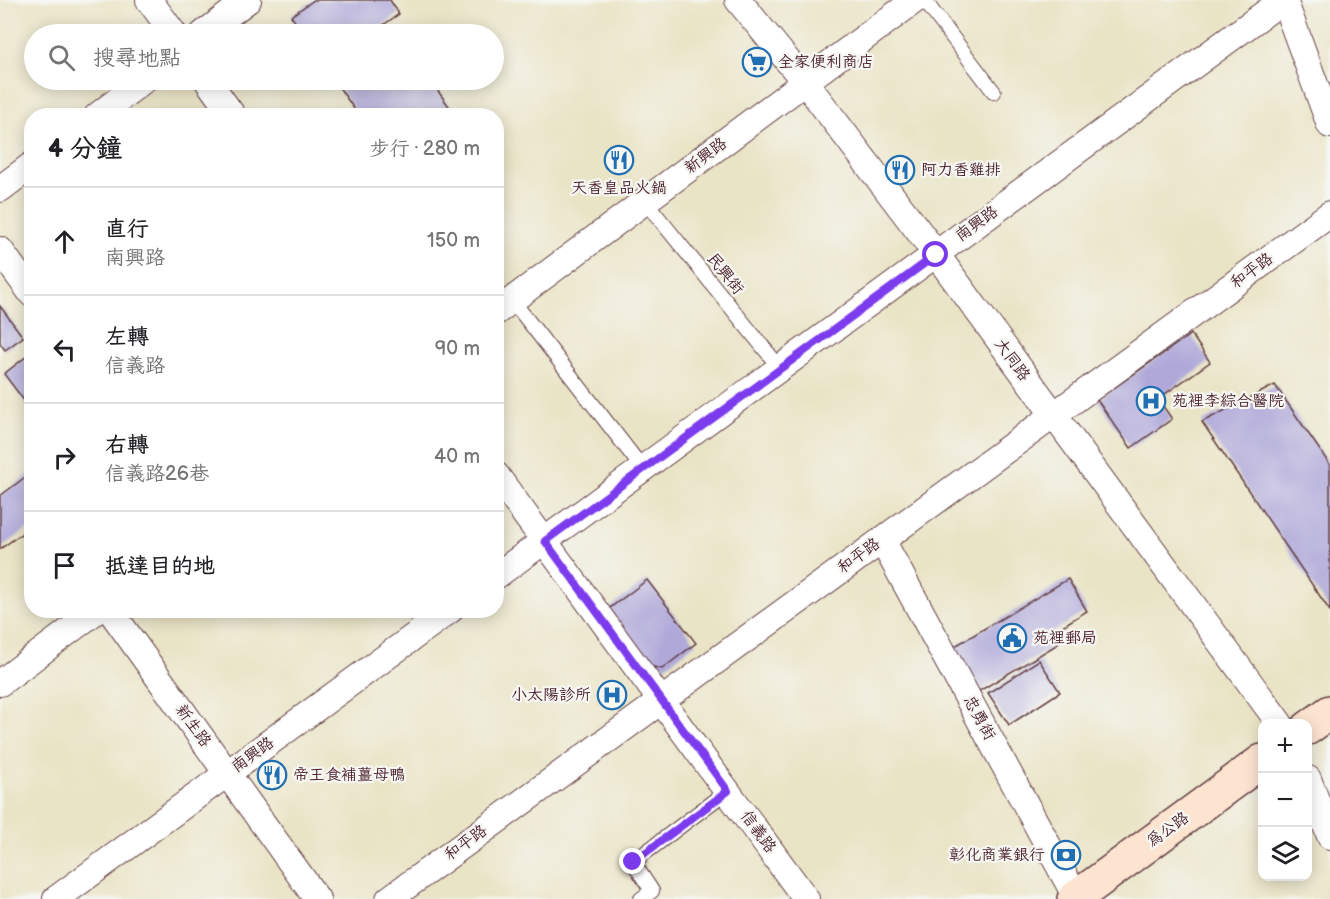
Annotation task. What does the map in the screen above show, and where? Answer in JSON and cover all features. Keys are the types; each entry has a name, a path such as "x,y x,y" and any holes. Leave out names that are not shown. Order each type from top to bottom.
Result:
{"main road":[{"path":"1312,725 1330,712"},
{"name":"為公路","path":"1075,898 1258,765"}],"street":[{"path":"149,0 167,24"},
{"path":"216,24 248,0"},
{"name":"大同路","path":"738,0 805,82 936,255 1052,416 1277,719"},
{"name":"新興路","path":"504,306 915,0"},
{"path":"1283,0 1330,125"},
{"name":"南興路","path":"504,570 1283,0"},
{"path":"107,108 131,90"},
{"path":"214,90 227,108"},
{"path":"0,189 24,171"},
{"name":"和平路","path":"389,899 1330,214"},
{"path":"0,250 24,283"},
{"name":"信義路","path":"504,486 728,791 802,897"},
{"name":"忠勇街","path":"882,540 1075,898"},
{"path":"0,683 86,618"},
{"name":"新生路","path":"116,618 317,899"},
{"name":"南興路","path":"56,899 439,618"},
{"path":"1312,789 1330,836"}],"lane":[{"path":"924,0 994,92"},
{"name":"民興街","path":"645,201 780,368"},
{"path":"504,306 643,469"},
{"path":"641,899 652,891 633,862 728,791"}],"building":[{"path":"314,0 390,0 399,14 384,24 297,24 291,16"},
{"path":"341,90 437,90 450,108 353,108"},
{"path":"0,306 23,337 5,350 0,343"},
{"path":"1191,334 1210,362 1158,399 1172,419 1131,448 1097,400"},
{"path":"24,358 24,400 4,374"},
{"path":"1275,385 1330,465 1330,611 1202,422"},
{"path":"24,478 24,532 0,549 0,496"},
{"name":"苑裡郵局","path":"1068,579 1087,611 1051,633 1058,644 976,693 950,649"},
{"path":"647,580 696,643 662,669 649,666 606,611"},
{"path":"1039,660 1060,692 1009,725 988,693"}],"place":[{"name":"全家便利商店","path":"757,62"},
{"name":"天香皇品火鍋","path":"619,160"},
{"name":"阿力香雞排","path":"900,170"},
{"name":"苑裡李綜合醫院","path":"1151,401"},
{"name":"苑裡郵局","path":"1012,638"},
{"name":"小太陽診所","path":"612,695"},
{"name":"帝王食補薑母鴨","path":"272,775"},
{"name":"彰化商業銀行","path":"1066,855"}],"route":[{"path":"633,862 728,791 545,541 936,255"}]}
